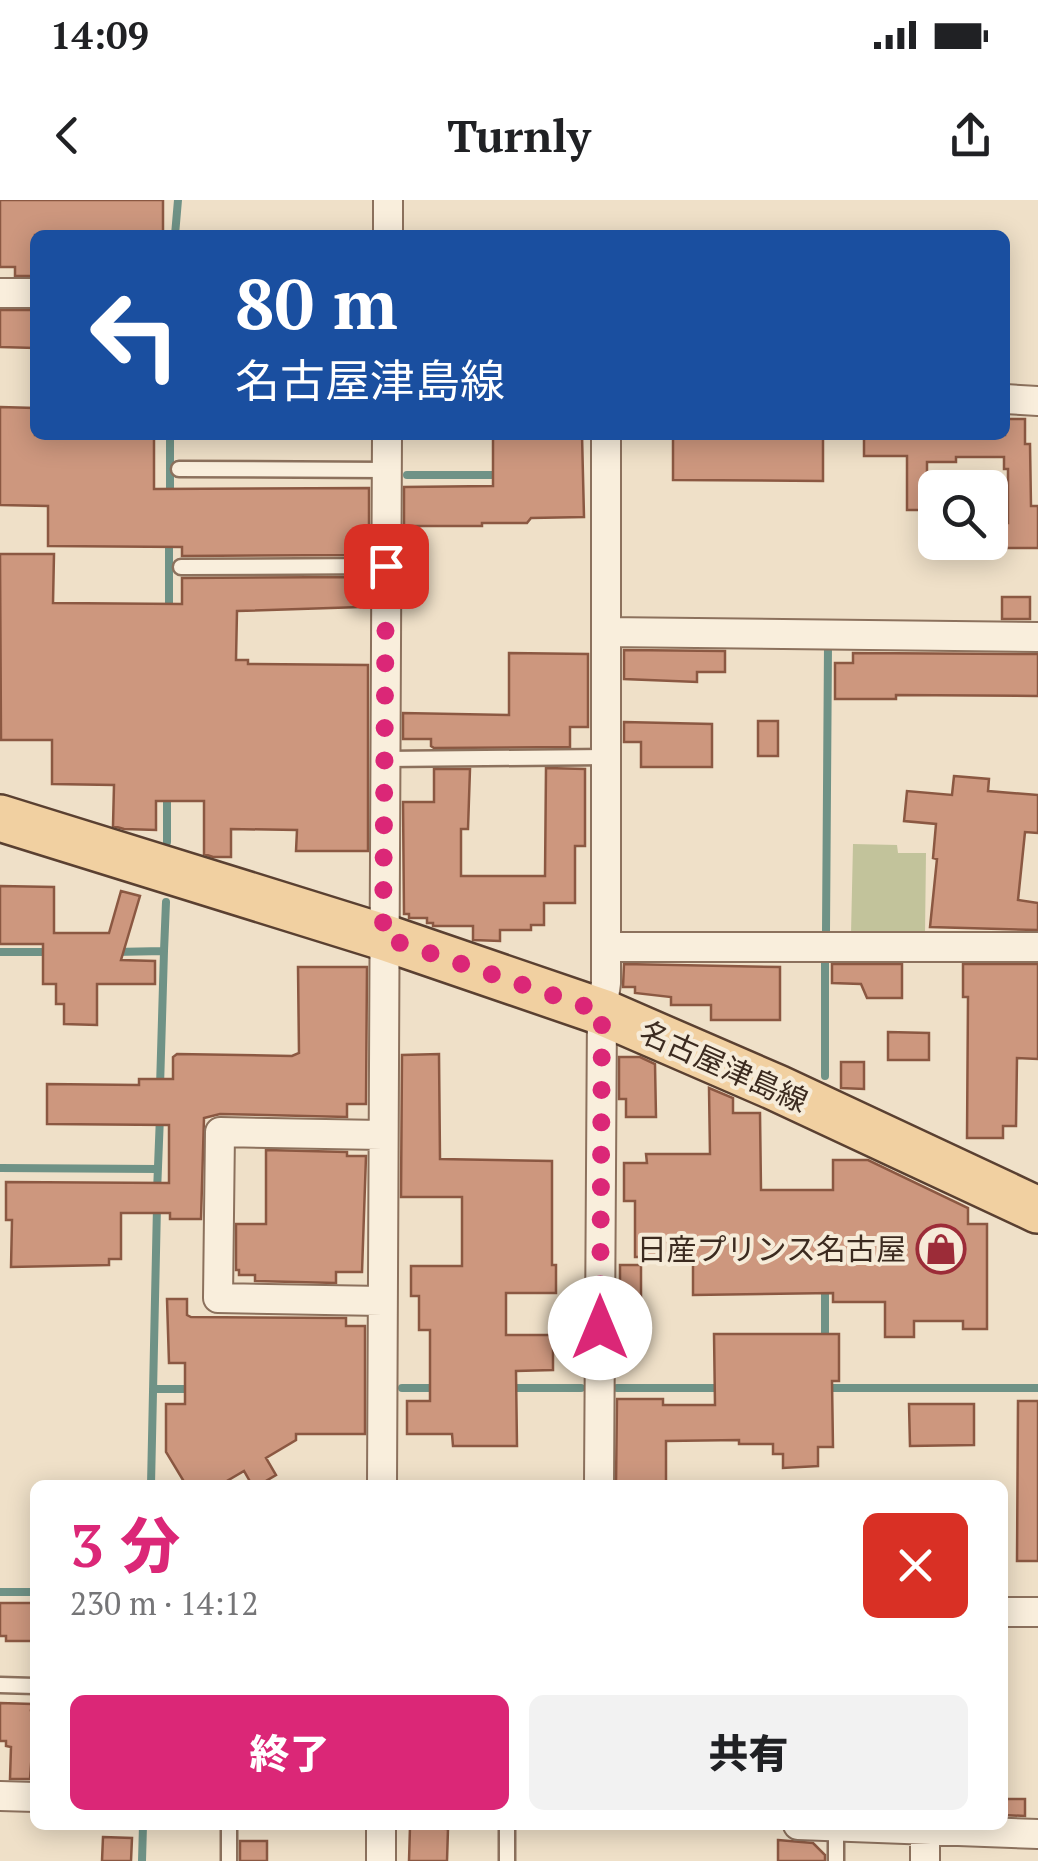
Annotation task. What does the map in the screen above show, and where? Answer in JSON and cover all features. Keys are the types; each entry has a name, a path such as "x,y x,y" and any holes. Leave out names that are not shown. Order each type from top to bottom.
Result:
{"main road":[{"name":"名古屋津島線","path":"0,818 383,937 602,1012 777,1088 1038,1210"}],"street":[{"path":"388,200 388,230"},
{"path":"0,293 30,294"},
{"path":"1010,399 1038,401"},
{"path":"382,1480 386,440"},
{"path":"599,1480 602,1012 606,947 606,440"},
{"path":"606,632 1038,637"},
{"path":"606,947 1038,948"},
{"path":"382,1135 220,1132 218,1298 382,1301"},
{"path":"1008,1612 1038,1612"},
{"path":"0,1796 30,1797"},
{"path":"381,1830 382,1861"},
{"path":"925,1830 925,1861"},
{"path":"973,1830 1038,1834"}],"lane":[{"path":"179,470 386,470"},
{"path":"181,567 386,566"},
{"path":"384,759 606,757"},
{"path":"0,1685 30,1686"},
{"path":"229,1830 229,1861"},
{"path":"507,1861 508,1830"},
{"path":"836,1830 836,1861"}],"green space":[{"path":"853,844 897,845 898,853 926,853 925,934 851,934"}],"building":[{"path":"0,200 163,200 163,230 30,230 30,276 15,276 15,267 0,267"},
{"path":"0,310 30,310 30,348 0,347"},
{"path":"0,407 30,408 30,440 154,440 154,489 369,488 369,527 364,527 364,555 182,556 182,547 48,546 48,506 0,505"},
{"path":"1010,419 1025,419 1025,444 1030,444 1031,506 1038,506 1038,548 1008,548 1008,469 1004,469 1004,457 956,457 956,462 927,462 927,470 918,470 918,510 907,510 907,456 864,456 864,440 1010,440"},
{"path":"493,440 582,440 584,517 531,518 527,523 482,526 404,526 404,487 493,486"},
{"path":"673,440 823,440 823,481 673,480"},
{"path":"0,554 54,554 53,603 182,604 182,578 364,577 367,604 361,607 237,611 236,660 248,660 248,664 368,665 368,851 296,851 297,830 231,829 231,857 213,857 204,854 204,801 156,801 156,830 124,829 113,826 114,785 52,784 52,740 1,740"},
{"path":"1002,597 1030,597 1030,619 1002,619"},
{"path":"624,650 725,651 725,672 697,672 697,682 624,679"},
{"path":"509,653 588,654 588,727 570,727 570,747 434,748 431,739 403,739 403,713 509,715"},
{"path":"853,653 1038,654 1038,696 896,695 896,699 835,699 835,663 853,663"},
{"path":"758,721 778,721 778,756 758,756"},
{"path":"624,722 712,724 712,767 641,767 641,742 624,742"},
{"path":"546,768 585,769 585,846 575,846 575,903 544,903 544,925 531,925 531,930 500,930 500,941 473,940 473,926 433,926 427,918 409,918 409,914 404,914 403,802 434,802 434,769 470,769 468,829 461,829 461,876 545,876"},
{"path":"954,776 989,779 988,791 1038,795 1038,833 1025,832 1018,900 1038,903 1038,930 930,927 937,859 933,858 936,824 904,821 907,791 952,795"},
{"path":"0,886 54,887 54,933 109,933 121,891 140,896 121,960 155,961 155,984 97,984 97,1025 64,1024 64,1004 56,1004 56,984 43,984 43,944 0,944"},
{"path":"624,964 780,967 780,1020 711,1020 711,1005 671,1005 671,997 635,993 635,987 623,987"},
{"path":"832,964 902,964 902,998 867,998 861,984 832,983"},
{"path":"963,964 1038,964 1038,1059 1017,1058 1016,1126 1003,1126 1003,1138 967,1138 968,997 963,997"},
{"path":"298,967 367,967 366,1104 347,1104 347,1117 220,1114 204,1118 201,1219 170,1219 170,1213 121,1213 121,1259 109,1259 109,1265 11,1267 12,1220 6,1220 6,1182 169,1183 169,1125 47,1124 47,1084 139,1085 139,1079 173,1079 173,1057 177,1054 299,1053"},
{"path":"888,1032 929,1033 929,1060 888,1060"},
{"path":"439,1054 440,1159 552,1161 552,1265 556,1265 556,1293 506,1293 506,1335 553,1335 553,1370 516,1371 517,1446 453,1446 452,1434 407,1434 407,1401 430,1401 430,1330 419,1330 419,1296 411,1296 411,1266 462,1266 462,1197 401,1197 402,1055"},
{"path":"619,1057 640,1057 655,1064 656,1117 626,1117 626,1099 619,1099"},
{"path":"841,1062 864,1062 864,1089 841,1088"},
{"path":"709,1088 733,1098 733,1113 760,1113 761,1190 833,1190 833,1160 868,1160 968,1208 968,1224 987,1224 987,1329 963,1329 963,1321 914,1321 914,1337 885,1337 885,1302 833,1302 833,1293 693,1295 693,1257 635,1257 635,1201 624,1201 624,1163 647,1163 646,1154 710,1154"},
{"path":"266,1150 366,1156 362,1272 336,1272 336,1283 255,1281 255,1275 239,1275 236,1224 266,1224"},
{"path":"620,1265 641,1265 641,1308 620,1309"},
{"path":"167,1299 187,1299 187,1315 191,1317 346,1318 346,1326 365,1326 365,1434 296,1434 296,1440 266,1458 276,1475 268,1480 249,1480 244,1471 229,1480 183,1480 166,1452 166,1404 185,1404 185,1363 169,1363"},
{"path":"714,1334 839,1334 839,1381 832,1381 833,1447 818,1447 818,1466 783,1468 783,1454 773,1454 773,1444 739,1444 739,1440 666,1441 666,1480 616,1480 617,1399 663,1399 663,1405 715,1405"},
{"path":"1018,1401 1038,1401 1038,1561 1017,1561"},
{"path":"909,1404 974,1404 974,1445 910,1446"},
{"path":"0,1603 30,1603 30,1641 6,1641 6,1636 0,1636"},
{"path":"0,1703 30,1704 30,1779 10,1779 11,1747 0,1741"},
{"path":"1008,1799 1025,1799 1025,1816 1008,1815"},
{"path":"410,1830 448,1830 447,1861 409,1861"},
{"path":"103,1837 132,1838 131,1861 102,1861"},
{"path":"778,1840 813,1843 825,1855 825,1861 778,1861"},
{"path":"240,1841 267,1841 267,1861 240,1861"}],"waterway":[{"path":"175,230 178,200"},
{"path":"170,440 170,495"},
{"path":"407,475 502,475"},
{"path":"169,539 169,610"},
{"path":"826,931 828,646"},
{"path":"167,794 167,842"},
{"path":"164,951 166,902"},
{"path":"114,952 164,951 160,1087"},
{"path":"0,952 50,952"},
{"path":"825,960 825,1076"},
{"path":"157,1192 160,1116"},
{"path":"0,1168 158,1169"},
{"path":"151,1480 157,1206"},
{"path":"825,1286 825,1342"},
{"path":"402,1388 437,1388"},
{"path":"506,1388 581,1388"},
{"path":"617,1388 723,1388"},
{"path":"822,1388 1038,1388"},
{"path":"153,1389 193,1389"},
{"path":"0,1592 30,1592"},
{"path":"142,1861 143,1830"}],"place":[{"name":"日産プリンス名古屋","path":"941,1249"}],"route":[{"path":"386,566 383,937 602,1012 600,1328"}]}
